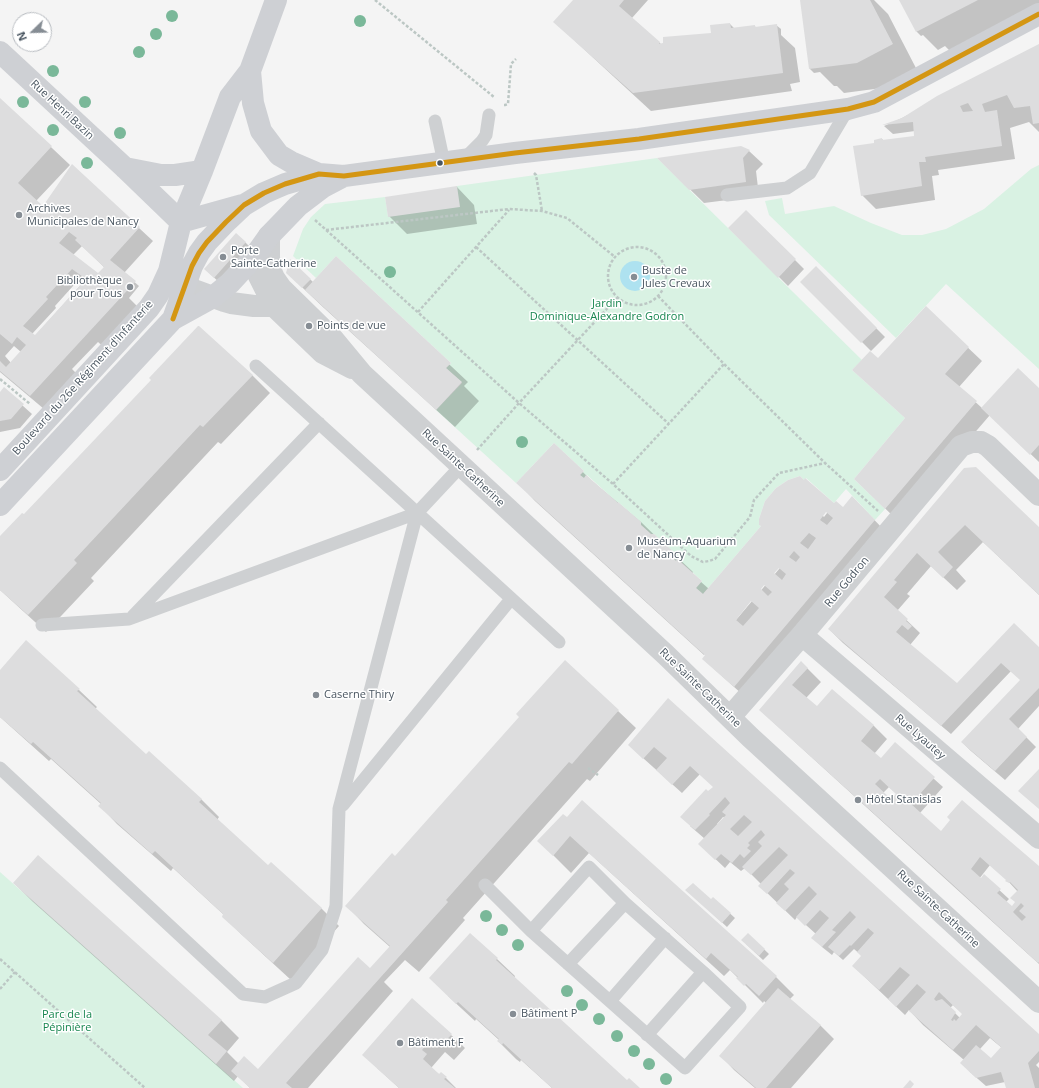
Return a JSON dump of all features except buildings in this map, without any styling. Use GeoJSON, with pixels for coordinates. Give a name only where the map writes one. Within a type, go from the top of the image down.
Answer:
{"type":"FeatureCollection","features":[{"type":"Feature","properties":{"kind":"main road"},"geometry":{"type":"LineString","coordinates":[[276,0],[250,70],[253,103],[261,131],[279,155],[291,162],[319,174],[344,176],[515,153],[639,139],[848,109],[874,102],[1039,14]]}},
{"type":"Feature","properties":{"kind":"main road","name":"Rue Henri Bazin"},"geometry":{"type":"LineString","coordinates":[[0,52],[181,222]]}},
{"type":"Feature","properties":{"kind":"main road","name":"Boulevard du 26e Régiment d'Infanterie"},"geometry":{"type":"LineString","coordinates":[[0,470],[149,308],[158,295],[169,271],[181,222],[230,96],[250,70]]}},
{"type":"Feature","properties":{"kind":"main road"},"geometry":{"type":"LineString","coordinates":[[125,168],[160,175],[175,175],[202,171]]}},
{"type":"Feature","properties":{"kind":"main road"},"geometry":{"type":"LineString","coordinates":[[173,319],[192,266],[199,253],[226,222],[244,205],[260,195],[285,184],[319,174]]}},
{"type":"Feature","properties":{"kind":"main road"},"geometry":{"type":"LineString","coordinates":[[0,505],[173,319],[213,297],[230,283],[254,257],[269,236],[298,206],[323,187],[344,176]]}},
{"type":"Feature","properties":{"kind":"main road"},"geometry":{"type":"LineString","coordinates":[[181,222],[244,205]]}},
{"type":"Feature","properties":{"kind":"street","name":"Rue Sainte-Catherine"},"geometry":{"type":"LineString","coordinates":[[269,236],[270,269],[274,278],[281,288],[333,339],[362,374],[666,655],[750,737],[1039,1002]]}},
{"type":"Feature","properties":{"kind":"street","name":"Rue Sainte-Catherine"},"geometry":{"type":"LineString","coordinates":[[254,257],[258,274],[274,306],[324,353],[362,374]]}},
{"type":"Feature","properties":{"kind":"street"},"geometry":{"type":"LineString","coordinates":[[169,271],[194,290],[213,297],[231,303],[254,306],[274,306]]}},
{"type":"Feature","properties":{"kind":"street","name":"Rue Godron"},"geometry":{"type":"LineString","coordinates":[[730,716],[802,635],[961,446],[972,442],[981,442],[988,446],[1039,495]]}},
{"type":"Feature","properties":{"kind":"street","name":"Rue Lyautey"},"geometry":{"type":"LineString","coordinates":[[802,635],[1039,838]]}},
{"type":"Feature","properties":{"kind":"lane"},"geometry":{"type":"LineString","coordinates":[[727,195],[787,188],[810,172],[848,109]]}},
{"type":"Feature","properties":{"kind":"lane"},"geometry":{"type":"LineString","coordinates":[[435,121],[453,162],[482,141],[486,135],[489,115]]}},
{"type":"Feature","properties":{"kind":"lane"},"geometry":{"type":"LineString","coordinates":[[256,366],[559,642]]}},
{"type":"Feature","properties":{"kind":"lane"},"geometry":{"type":"LineString","coordinates":[[130,620],[319,423]]}},
{"type":"Feature","properties":{"kind":"lane"},"geometry":{"type":"LineString","coordinates":[[41,425],[53,448]]}},
{"type":"Feature","properties":{"kind":"lane"},"geometry":{"type":"LineString","coordinates":[[42,625],[130,620],[417,513],[461,466]]}},
{"type":"Feature","properties":{"kind":"lane"},"geometry":{"type":"LineString","coordinates":[[0,768],[243,994],[265,997],[296,983],[322,950],[336,906],[339,809],[417,513]]}},
{"type":"Feature","properties":{"kind":"lane"},"geometry":{"type":"LineString","coordinates":[[339,809],[511,599]]}},
{"type":"Feature","properties":{"kind":"lane"},"geometry":{"type":"LineString","coordinates":[[485,885],[531,931],[685,1068],[740,1007],[625,903],[589,867],[531,931]]}},
{"type":"Feature","properties":{"kind":"lane"},"geometry":{"type":"LineString","coordinates":[[568,964],[625,903]]}},
{"type":"Feature","properties":{"kind":"lane"},"geometry":{"type":"LineString","coordinates":[[610,1001],[665,938]]}},
{"type":"Feature","properties":{"kind":"lane"},"geometry":{"type":"LineString","coordinates":[[647,1035],[703,972]]}},
{"type":"Feature","properties":{"kind":"path"},"geometry":{"type":"LineString","coordinates":[[375,0],[498,100]]}},
{"type":"Feature","properties":{"kind":"path"},"geometry":{"type":"LineString","coordinates":[[503,105],[508,104],[511,64],[516,59]]}},
{"type":"Feature","properties":{"kind":"path"},"geometry":{"type":"LineString","coordinates":[[533,173],[536,175],[542,211]]}},
{"type":"Feature","properties":{"kind":"path"},"geometry":{"type":"LineString","coordinates":[[298,206],[519,403],[613,484],[691,556],[703,562],[709,562],[715,559],[750,517],[754,500],[780,473],[825,463]]}},
{"type":"Feature","properties":{"kind":"path"},"geometry":{"type":"LineString","coordinates":[[418,313],[509,209]]}},
{"type":"Feature","properties":{"kind":"path"},"geometry":{"type":"LineString","coordinates":[[326,230],[509,209],[542,211],[567,218],[615,257]]}},
{"type":"Feature","properties":{"kind":"path"},"geometry":{"type":"LineString","coordinates":[[476,247],[669,424]]}},
{"type":"Feature","properties":{"kind":"path"},"geometry":{"type":"LineString","coordinates":[[634,247],[643,248],[660,258],[665,268],[666,278],[664,288],[658,296],[652,301],[642,305],[631,305],[617,298],[610,286],[608,275],[610,266],[615,257],[624,250],[634,247]]}},
{"type":"Feature","properties":{"kind":"path"},"geometry":{"type":"LineString","coordinates":[[658,296],[724,364],[825,463],[880,514]]}},
{"type":"Feature","properties":{"kind":"path"},"geometry":{"type":"LineString","coordinates":[[461,466],[479,449],[519,403],[617,298]]}},
{"type":"Feature","properties":{"kind":"path"},"geometry":{"type":"LineString","coordinates":[[613,484],[724,364]]}},
{"type":"Feature","properties":{"kind":"path"},"geometry":{"type":"LineString","coordinates":[[0,379],[41,425]]}},
{"type":"Feature","properties":{"kind":"path"},"geometry":{"type":"LineString","coordinates":[[588,768],[598,775]]}},
{"type":"Feature","properties":{"kind":"path"},"geometry":{"type":"LineString","coordinates":[[0,959],[144,1088]]}},
{"type":"Feature","properties":{"kind":"path"},"geometry":{"type":"LineString","coordinates":[[0,989],[15,972]]}},
{"type":"Feature","properties":{"kind":"green space","name":"Jardin Dominique-Alexandre Godron"},"geometry":{"type":"Polygon","coordinates":[[[657,158],[862,360],[852,370],[905,418],[854,479],[885,509],[875,520],[846,489],[834,503],[806,478],[804,480],[800,476],[788,480],[776,488],[765,501],[759,519],[759,525],[761,526],[703,594],[696,588],[702,581],[678,559],[676,561],[673,558],[676,554],[654,534],[651,534],[641,525],[641,522],[587,475],[584,478],[580,475],[584,471],[554,443],[516,483],[436,410],[462,383],[446,368],[451,363],[336,256],[316,278],[293,256],[303,229],[311,217],[325,204],[385,197],[388,216],[457,186],[657,158]]]}},
{"type":"Feature","properties":{"kind":"green space"},"geometry":{"type":"Polygon","coordinates":[[[1039,165],[1039,369],[946,284],[896,338],[769,215],[765,201],[782,198],[785,214],[834,206],[902,235],[922,235],[946,229],[984,209],[1031,169],[1039,165]]]}},
{"type":"Feature","properties":{"kind":"green space","name":"Parc de la Pépinière"},"geometry":{"type":"Polygon","coordinates":[[[0,872],[243,1088],[0,1088],[0,872]]]}},
{"type":"Feature","properties":{"kind":"water"},"geometry":{"type":"Polygon","coordinates":[[[635,261],[646,265],[650,276],[646,287],[635,291],[624,287],[620,276],[624,265],[635,261]]]}},
{"type":"Feature","properties":{"kind":"transit line"},"geometry":{"type":"LineString","coordinates":[[173,319],[192,266],[207,242],[244,205],[264,193],[285,184],[319,174],[344,176],[515,153],[639,139],[848,109],[874,102],[1039,14]]}},
{"type":"Feature","properties":{"kind":"place","name":"Archives Municipales de Nancy"},"geometry":{"type":"Point","coordinates":[19,215]}},
{"type":"Feature","properties":{"kind":"place","name":"Porte Sainte-Catherine"},"geometry":{"type":"Point","coordinates":[223,257]}},
{"type":"Feature","properties":{"kind":"place","name":"Buste de Jules Crevaux"},"geometry":{"type":"Point","coordinates":[634,277]}},
{"type":"Feature","properties":{"kind":"place","name":"Bibliothèque pour Tous"},"geometry":{"type":"Point","coordinates":[130,287]}},
{"type":"Feature","properties":{"kind":"place","name":"Points de vue"},"geometry":{"type":"Point","coordinates":[309,326]}},
{"type":"Feature","properties":{"kind":"place","name":"Muséum-Aquarium de Nancy"},"geometry":{"type":"Point","coordinates":[629,548]}},
{"type":"Feature","properties":{"kind":"place","name":"Caserne Thiry"},"geometry":{"type":"Point","coordinates":[316,695]}},
{"type":"Feature","properties":{"kind":"place","name":"Hôtel Stanislas"},"geometry":{"type":"Point","coordinates":[858,800]}},
{"type":"Feature","properties":{"kind":"place","name":"Bâtiment P"},"geometry":{"type":"Point","coordinates":[513,1014]}},
{"type":"Feature","properties":{"kind":"place","name":"Bâtiment F"},"geometry":{"type":"Point","coordinates":[400,1043]}}]}
